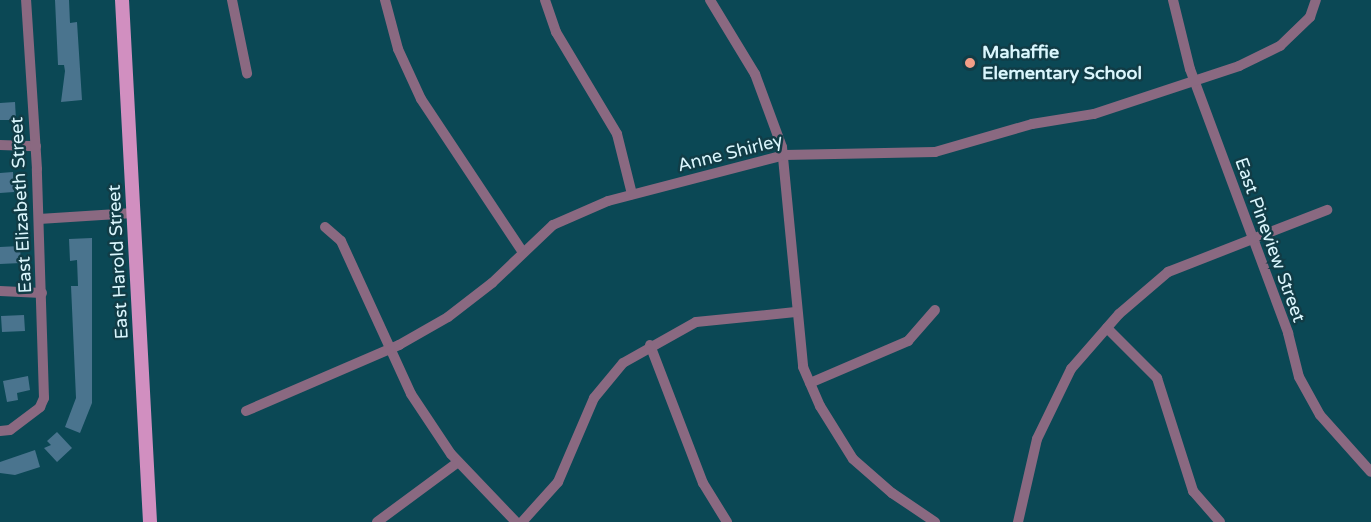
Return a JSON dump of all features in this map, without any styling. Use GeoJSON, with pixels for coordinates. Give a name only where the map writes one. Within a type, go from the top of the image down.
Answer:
{"type":"FeatureCollection","features":[{"type":"Feature","properties":{"kind":"main road","name":"East Harold Street"},"geometry":{"type":"LineString","coordinates":[[122,0],[150,522]]}},
{"type":"Feature","properties":{"kind":"street","name":"East Elizabeth Street"},"geometry":{"type":"LineString","coordinates":[[0,431],[10,430],[40,407],[46,372],[36,146],[26,0]]}},
{"type":"Feature","properties":{"kind":"street"},"geometry":{"type":"LineString","coordinates":[[232,0],[247,73]]}},
{"type":"Feature","properties":{"kind":"street"},"geometry":{"type":"LineString","coordinates":[[385,0],[398,49],[421,99],[522,251]]}},
{"type":"Feature","properties":{"kind":"street"},"geometry":{"type":"LineString","coordinates":[[545,0],[556,32],[617,134],[632,194]]}},
{"type":"Feature","properties":{"kind":"street"},"geometry":{"type":"LineString","coordinates":[[710,0],[755,74],[784,155],[796,312],[810,382],[853,459],[892,493],[935,522]]}},
{"type":"Feature","properties":{"kind":"street","name":"East Pineview Street"},"geometry":{"type":"LineString","coordinates":[[1173,0],[1194,80],[1288,333],[1299,377],[1320,415],[1371,472]]}},
{"type":"Feature","properties":{"kind":"street","name":"Anne Shirley"},"geometry":{"type":"LineString","coordinates":[[246,411],[390,349],[448,317],[492,283],[522,251],[553,225],[632,194],[784,155],[935,152],[1032,124],[1094,114],[1194,80],[1280,46],[1310,17],[1316,0]]}},
{"type":"Feature","properties":{"kind":"street"},"geometry":{"type":"LineString","coordinates":[[0,145],[36,146]]}},
{"type":"Feature","properties":{"kind":"street"},"geometry":{"type":"LineString","coordinates":[[1018,522],[1037,439],[1071,369],[1107,328],[1168,272],[1251,237],[1327,210]]}},
{"type":"Feature","properties":{"kind":"street"},"geometry":{"type":"LineString","coordinates":[[39,219],[133,213]]}},
{"type":"Feature","properties":{"kind":"street"},"geometry":{"type":"LineString","coordinates":[[325,227],[341,241],[411,394],[458,462],[516,522]]}},
{"type":"Feature","properties":{"kind":"street"},"geometry":{"type":"LineString","coordinates":[[0,291],[42,293]]}},
{"type":"Feature","properties":{"kind":"street"},"geometry":{"type":"LineString","coordinates":[[810,382],[908,341],[935,310]]}},
{"type":"Feature","properties":{"kind":"street"},"geometry":{"type":"LineString","coordinates":[[522,522],[558,482],[594,398],[623,363],[650,345],[696,322],[796,312]]}},
{"type":"Feature","properties":{"kind":"street"},"geometry":{"type":"LineString","coordinates":[[1107,328],[1157,378],[1193,491],[1220,522]]}},
{"type":"Feature","properties":{"kind":"street"},"geometry":{"type":"LineString","coordinates":[[650,345],[703,483],[727,522]]}},
{"type":"Feature","properties":{"kind":"street"},"geometry":{"type":"LineString","coordinates":[[377,522],[458,462]]}},
{"type":"Feature","properties":{"kind":"building"},"geometry":{"type":"Polygon","coordinates":[[[55,0],[69,0],[70,23],[77,22],[82,100],[61,102],[65,71],[64,65],[58,65],[55,0]]]}},
{"type":"Feature","properties":{"kind":"building"},"geometry":{"type":"Polygon","coordinates":[[[15,102],[16,120],[0,120],[0,103],[15,102]]]}},
{"type":"Feature","properties":{"kind":"building"},"geometry":{"type":"Polygon","coordinates":[[[13,172],[14,192],[0,193],[0,173],[13,172]]]}},
{"type":"Feature","properties":{"kind":"building"},"geometry":{"type":"Polygon","coordinates":[[[92,238],[92,403],[80,433],[65,427],[76,398],[71,286],[78,286],[77,260],[70,261],[69,239],[92,238]]]}},
{"type":"Feature","properties":{"kind":"building"},"geometry":{"type":"Polygon","coordinates":[[[20,246],[21,263],[0,264],[0,247],[20,246]]]}},
{"type":"Feature","properties":{"kind":"building"},"geometry":{"type":"Polygon","coordinates":[[[24,315],[25,331],[2,332],[1,316],[24,315]]]}},
{"type":"Feature","properties":{"kind":"building"},"geometry":{"type":"Polygon","coordinates":[[[28,376],[30,390],[17,393],[18,400],[7,402],[3,381],[28,376]]]}},
{"type":"Feature","properties":{"kind":"building"},"geometry":{"type":"Polygon","coordinates":[[[57,432],[72,448],[57,462],[44,448],[51,445],[47,441],[57,432]]]}},
{"type":"Feature","properties":{"kind":"building"},"geometry":{"type":"Polygon","coordinates":[[[35,450],[40,467],[15,475],[0,473],[0,462],[35,450]]]}},
{"type":"Feature","properties":{"kind":"place","name":"Mahaffie Elementary School"},"geometry":{"type":"Point","coordinates":[970,63]}}]}
